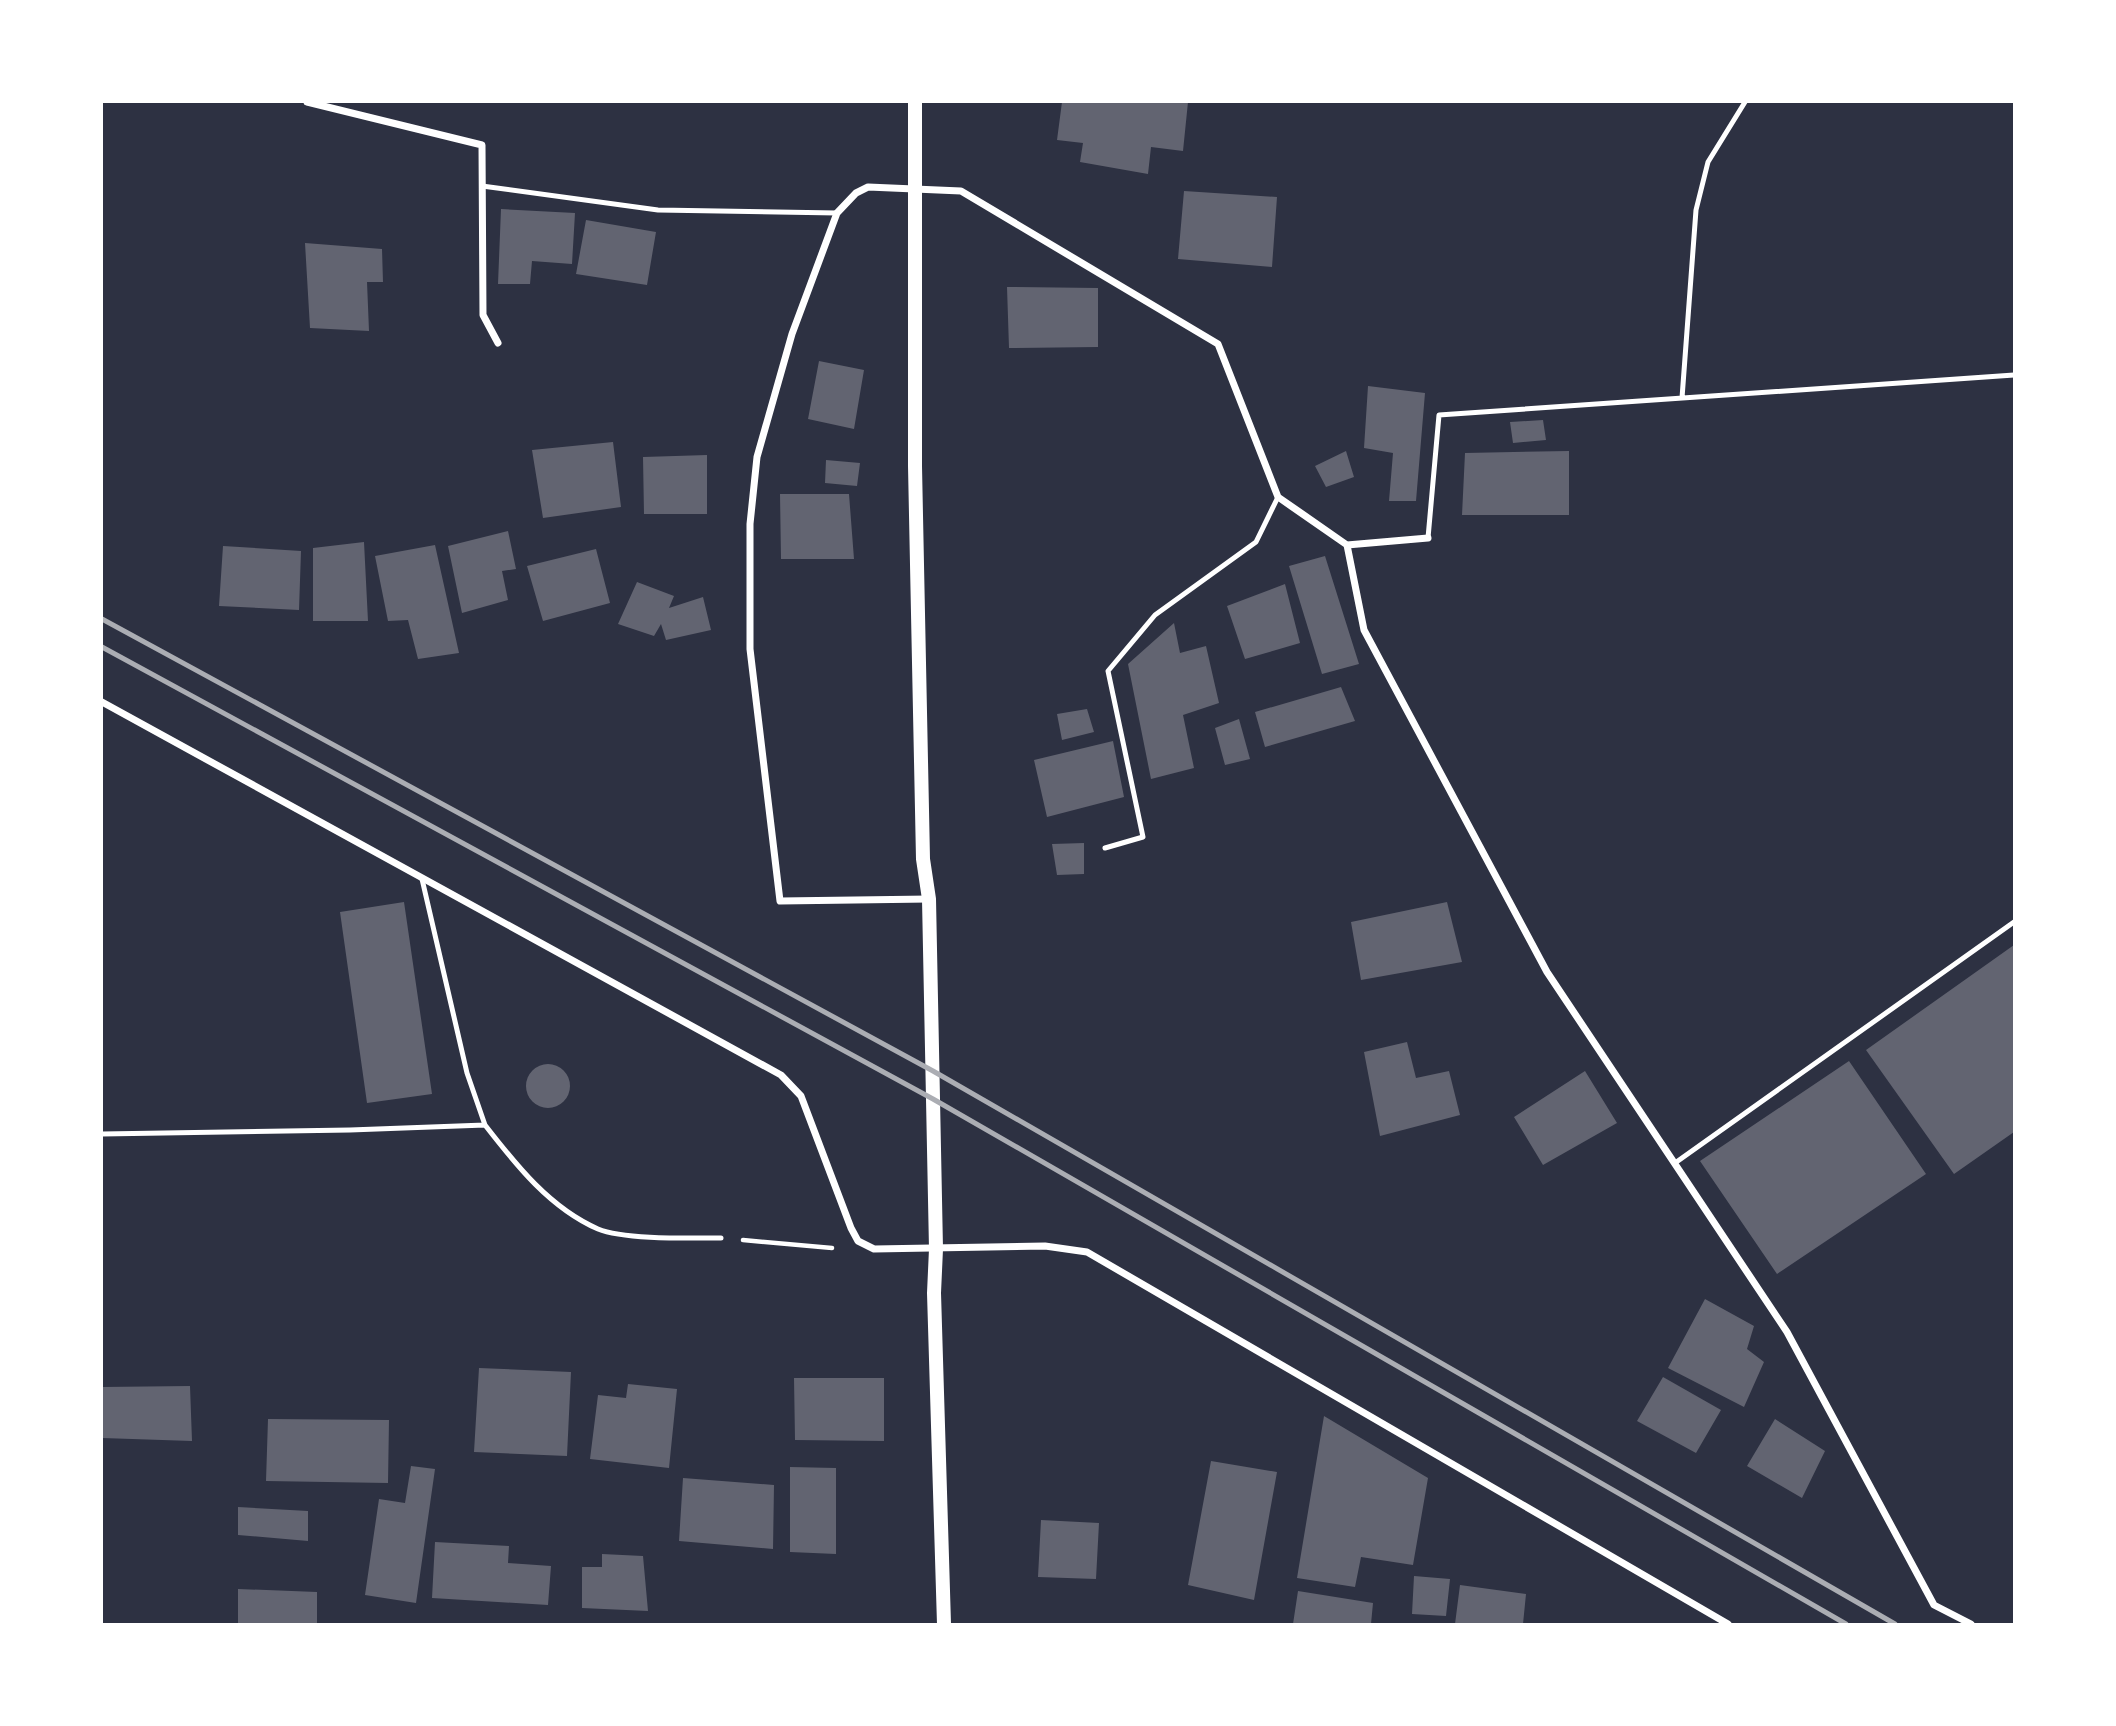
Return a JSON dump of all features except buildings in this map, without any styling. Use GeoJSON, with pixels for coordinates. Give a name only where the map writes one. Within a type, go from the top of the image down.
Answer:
{"type":"FeatureCollection","features":[{"type":"Feature","properties":{"kind":"main road"},"geometry":{"type":"LineString","coordinates":[[915,102],[916,554],[923,859],[929,899],[936,1249],[934,1293],[944,1625]]}},
{"type":"Feature","properties":{"kind":"street"},"geometry":{"type":"LineString","coordinates":[[307,102],[482,145],[483,315],[498,343]]}},
{"type":"Feature","properties":{"kind":"street"},"geometry":{"type":"LineString","coordinates":[[929,899],[780,901],[761,762],[750,649],[750,524],[757,457],[793,334],[837,213],[856,193],[868,187],[961,191],[1218,344],[1278,496],[1347,545],[1428,538]]}},
{"type":"Feature","properties":{"kind":"street"},"geometry":{"type":"LineString","coordinates":[[1347,545],[1364,630],[1547,972],[1787,1332],[1934,1605],[1971,1625]]}},
{"type":"Feature","properties":{"kind":"street"},"geometry":{"type":"LineString","coordinates":[[102,702],[793,1084],[801,1096],[854,1235],[874,1249],[1045,1246],[1087,1252],[1728,1625]]}},
{"type":"Feature","properties":{"kind":"lane"},"geometry":{"type":"LineString","coordinates":[[1682,398],[1696,210],[1708,162],[1732,118],[1745,102]]}},
{"type":"Feature","properties":{"kind":"lane"},"geometry":{"type":"LineString","coordinates":[[482,186],[658,210],[837,213]]}},
{"type":"Feature","properties":{"kind":"lane"},"geometry":{"type":"LineString","coordinates":[[1428,538],[1439,415],[2014,375]]}},
{"type":"Feature","properties":{"kind":"lane"},"geometry":{"type":"LineString","coordinates":[[1105,848],[1143,837],[1108,671],[1154,615],[1255,542],[1278,496]]}},
{"type":"Feature","properties":{"kind":"lane"},"geometry":{"type":"LineString","coordinates":[[422,879],[467,1073],[485,1125],[522,1174],[569,1212],[600,1230],[666,1238],[721,1238]]}},
{"type":"Feature","properties":{"kind":"lane"},"geometry":{"type":"LineString","coordinates":[[1675,1163],[2014,922]]}},
{"type":"Feature","properties":{"kind":"lane"},"geometry":{"type":"LineString","coordinates":[[102,1134],[337,1131],[485,1125]]}},
{"type":"Feature","properties":{"kind":"path"},"geometry":{"type":"LineString","coordinates":[[721,1238],[789,1246],[874,1249]]}},
{"type":"Feature","properties":{"kind":"railway"},"geometry":{"type":"LineString","coordinates":[[102,619],[933,1071],[1895,1624]]}},
{"type":"Feature","properties":{"kind":"railway"},"geometry":{"type":"LineString","coordinates":[[102,647],[933,1099],[1846,1624]]}}]}
